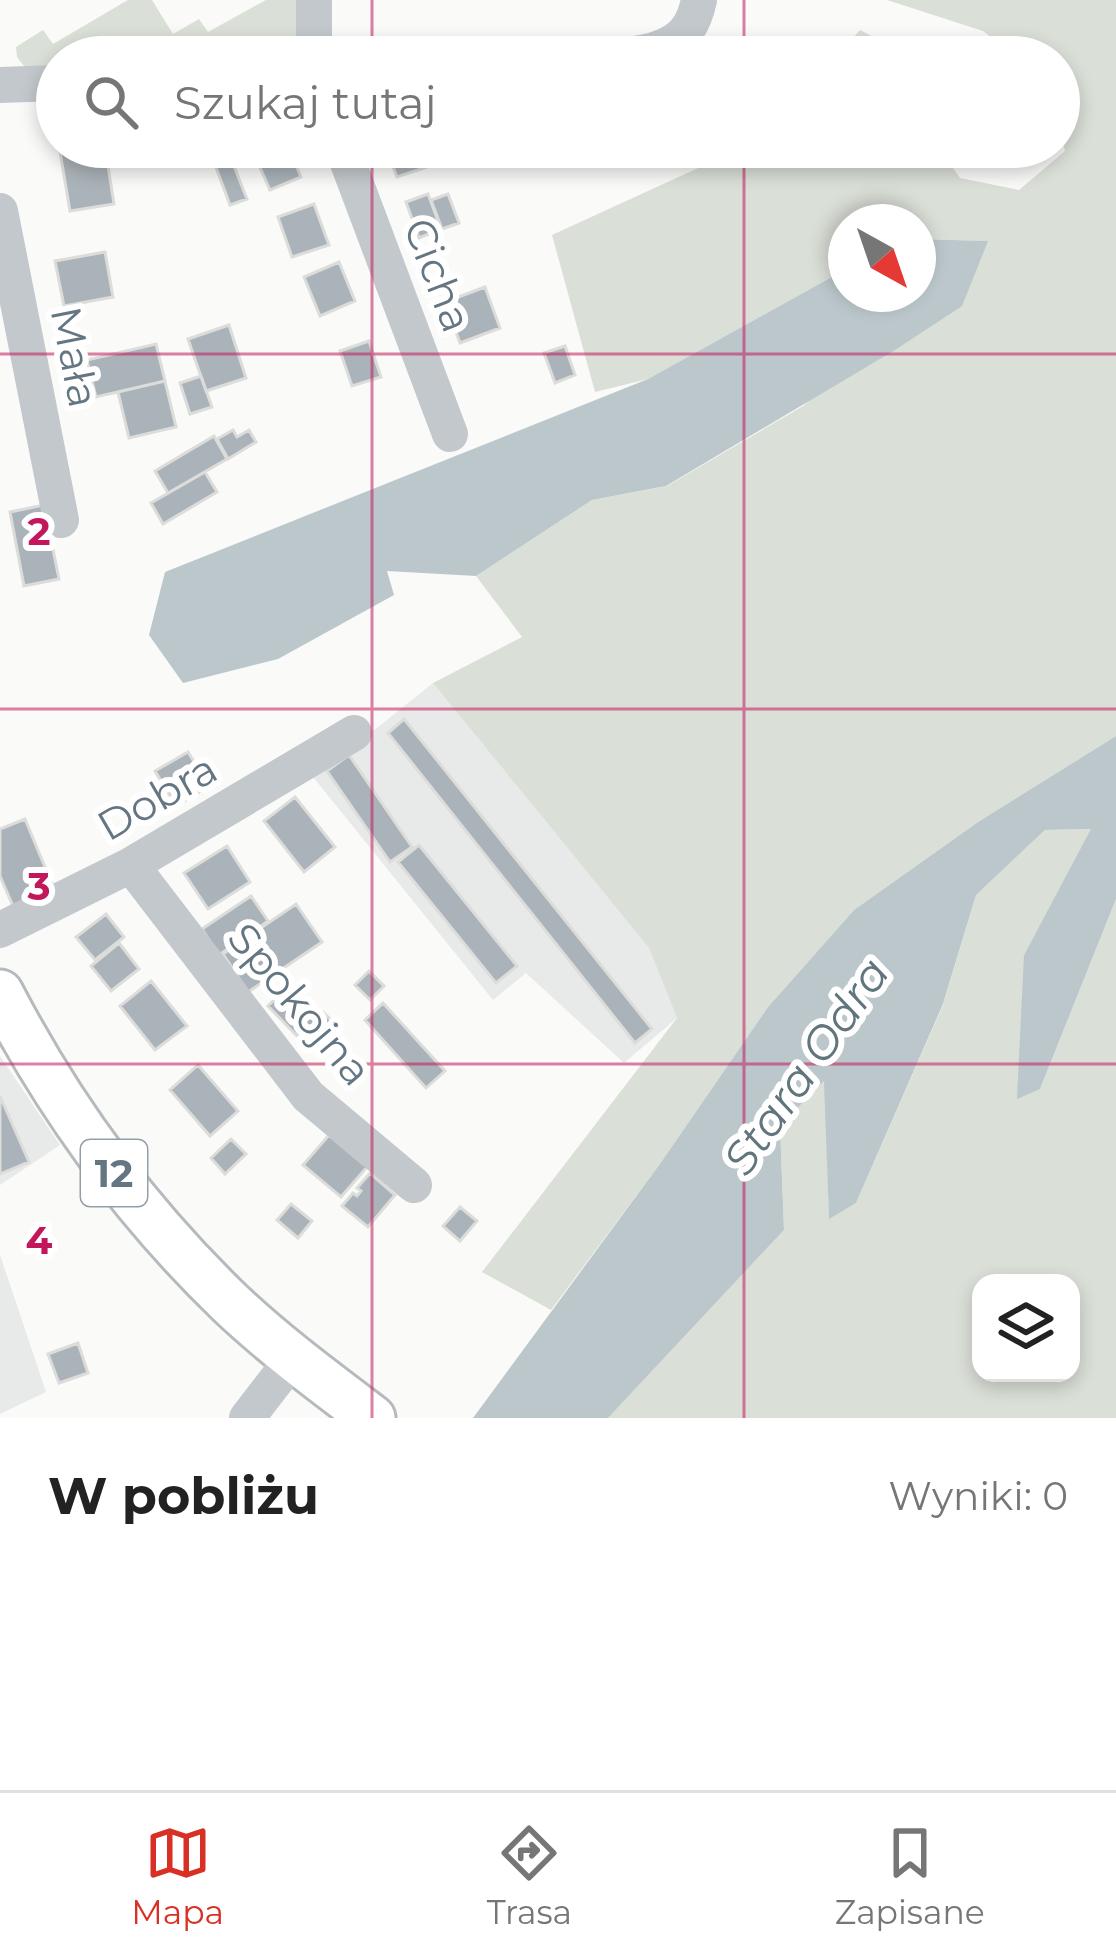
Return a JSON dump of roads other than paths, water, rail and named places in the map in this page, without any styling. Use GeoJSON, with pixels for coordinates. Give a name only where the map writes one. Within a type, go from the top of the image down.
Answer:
{"type":"FeatureCollection","features":[{"type":"Feature","properties":{"kind":"main road","name":"12"},"geometry":{"type":"LineString","coordinates":[[0,993],[67,1107],[141,1205],[229,1301],[372,1418]]}},
{"type":"Feature","properties":{"kind":"street"},"geometry":{"type":"LineString","coordinates":[[314,0],[314,36]]}},
{"type":"Feature","properties":{"kind":"street"},"geometry":{"type":"LineString","coordinates":[[680,36],[688,29],[699,0]]}},
{"type":"Feature","properties":{"kind":"street"},"geometry":{"type":"LineString","coordinates":[[0,85],[36,84]]}},
{"type":"Feature","properties":{"kind":"street","name":"Cicha"},"geometry":{"type":"LineString","coordinates":[[350,168],[450,434]]}},
{"type":"Feature","properties":{"kind":"street","name":"Mała"},"geometry":{"type":"LineString","coordinates":[[0,211],[61,520]]}},
{"type":"Feature","properties":{"kind":"street","name":"Dobra"},"geometry":{"type":"LineString","coordinates":[[0,930],[131,866],[354,733]]}},
{"type":"Feature","properties":{"kind":"street","name":"Spokojna"},"geometry":{"type":"LineString","coordinates":[[131,866],[308,1096],[414,1185]]}},
{"type":"Feature","properties":{"kind":"street"},"geometry":{"type":"LineString","coordinates":[[247,1418],[294,1357]]}},
{"type":"Feature","properties":{"kind":"water"},"geometry":{"type":"Polygon","coordinates":[[[936,240],[988,241],[962,306],[895,350],[666,486],[592,500],[476,576],[387,571],[394,595],[278,659],[183,683],[149,635],[165,572],[648,379],[828,279],[828,312],[936,312],[936,240]]]}},
{"type":"Feature","properties":{"kind":"water","name":"Stara Odra"},"geometry":{"type":"Polygon","coordinates":[[[1116,736],[1116,899],[1040,1089],[1017,1099],[1024,955],[1091,829],[1045,830],[976,895],[943,1004],[856,1203],[829,1219],[824,1081],[780,1126],[784,1230],[608,1418],[473,1418],[662,1161],[768,1007],[854,910],[978,822],[1116,736]]]}}]}
